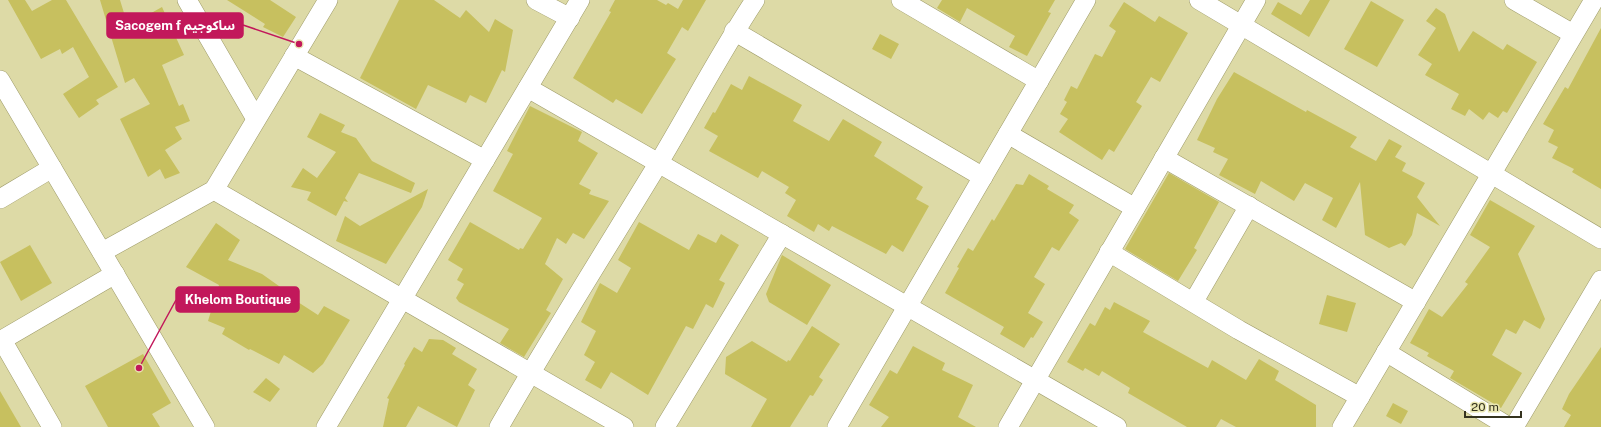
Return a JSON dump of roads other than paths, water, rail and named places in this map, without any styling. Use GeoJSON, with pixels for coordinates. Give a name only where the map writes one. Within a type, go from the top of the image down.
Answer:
{"type":"FeatureCollection","features":[{"type":"Feature","properties":{"kind":"street"},"geometry":{"type":"LineString","coordinates":[[187,0],[256,119]]}},
{"type":"Feature","properties":{"kind":"street"},"geometry":{"type":"LineString","coordinates":[[102,252],[214,190],[328,0]]}},
{"type":"Feature","properties":{"kind":"street"},"geometry":{"type":"LineString","coordinates":[[536,0],[570,18]]}},
{"type":"Feature","properties":{"kind":"street"},"geometry":{"type":"LineString","coordinates":[[326,427],[580,0]]}},
{"type":"Feature","properties":{"kind":"street"},"geometry":{"type":"LineString","coordinates":[[499,427],[530,372],[660,162],[734,32],[755,0]]}},
{"type":"Feature","properties":{"kind":"street"},"geometry":{"type":"LineString","coordinates":[[901,0],[1039,81]]}},
{"type":"Feature","properties":{"kind":"street"},"geometry":{"type":"LineString","coordinates":[[837,427],[1086,0]]}},
{"type":"Feature","properties":{"kind":"street"},"geometry":{"type":"LineString","coordinates":[[1199,0],[1601,239]]}},
{"type":"Feature","properties":{"kind":"street"},"geometry":{"type":"LineString","coordinates":[[1008,427],[1256,0]]}},
{"type":"Feature","properties":{"kind":"street"},"geometry":{"type":"LineString","coordinates":[[1514,0],[1573,34]]}},
{"type":"Feature","properties":{"kind":"street"},"geometry":{"type":"LineString","coordinates":[[1342,427],[1594,0]]}},
{"type":"Feature","properties":{"kind":"street"},"geometry":{"type":"LineString","coordinates":[[734,32],[983,177]]}},
{"type":"Feature","properties":{"kind":"street"},"geometry":{"type":"LineString","coordinates":[[294,56],[485,160]]}},
{"type":"Feature","properties":{"kind":"street"},"geometry":{"type":"LineString","coordinates":[[0,80],[205,427]]}},
{"type":"Feature","properties":{"kind":"street"},"geometry":{"type":"LineString","coordinates":[[528,88],[660,162],[1117,427]]}},
{"type":"Feature","properties":{"kind":"street"},"geometry":{"type":"LineString","coordinates":[[1008,134],[1135,208]]}},
{"type":"Feature","properties":{"kind":"street"},"geometry":{"type":"LineString","coordinates":[[1164,158],[1416,302]]}},
{"type":"Feature","properties":{"kind":"street"},"geometry":{"type":"LineString","coordinates":[[0,199],[52,168]]}},
{"type":"Feature","properties":{"kind":"street"},"geometry":{"type":"LineString","coordinates":[[214,190],[624,427]]}},
{"type":"Feature","properties":{"kind":"street"},"geometry":{"type":"LineString","coordinates":[[1194,301],[1249,206]]}},
{"type":"Feature","properties":{"kind":"street"},"geometry":{"type":"LineString","coordinates":[[665,427],[782,234]]}},
{"type":"Feature","properties":{"kind":"street"},"geometry":{"type":"LineString","coordinates":[[1109,252],[1194,301],[1239,330],[1360,397]]}},
{"type":"Feature","properties":{"kind":"street"},"geometry":{"type":"LineString","coordinates":[[52,427],[1,340],[115,274]]}},
{"type":"Feature","properties":{"kind":"street"},"geometry":{"type":"LineString","coordinates":[[1514,427],[1601,280]]}},
{"type":"Feature","properties":{"kind":"street"},"geometry":{"type":"LineString","coordinates":[[1386,352],[1508,427]]}},
{"type":"Feature","properties":{"kind":"place","name":"Sacogem f ساكوجيم"},"geometry":{"type":"Point","coordinates":[299,44]}},
{"type":"Feature","properties":{"kind":"place","name":"Khelom Boutique"},"geometry":{"type":"Point","coordinates":[139,368]}}]}
